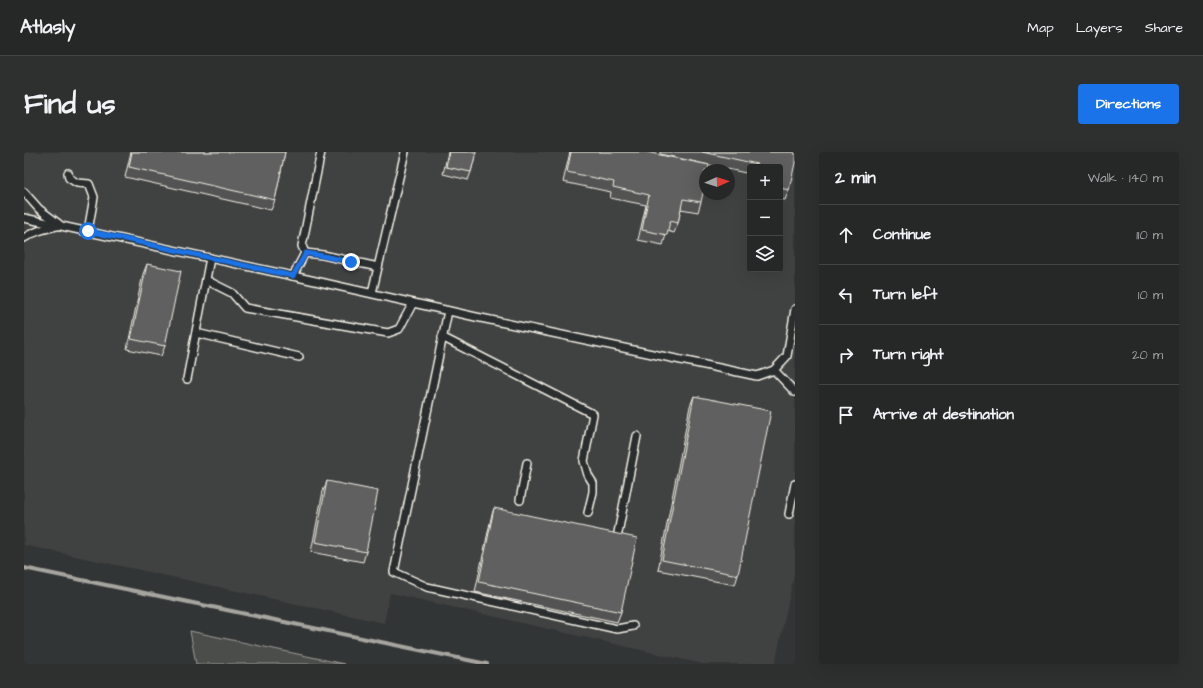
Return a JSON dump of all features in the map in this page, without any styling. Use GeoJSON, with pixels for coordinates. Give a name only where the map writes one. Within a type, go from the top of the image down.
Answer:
{"type":"FeatureCollection","features":[{"type":"Feature","properties":{"kind":"lane"},"geometry":{"type":"LineString","coordinates":[[306,253],[302,246],[321,152]]}},
{"type":"Feature","properties":{"kind":"lane"},"geometry":{"type":"LineString","coordinates":[[372,293],[405,152]]}},
{"type":"Feature","properties":{"kind":"lane"},"geometry":{"type":"LineString","coordinates":[[68,173],[69,178],[77,183],[89,184],[94,197],[88,231]]}},
{"type":"Feature","properties":{"kind":"lane"},"geometry":{"type":"LineString","coordinates":[[24,192],[39,210],[61,226]]}},
{"type":"Feature","properties":{"kind":"lane"},"geometry":{"type":"LineString","coordinates":[[24,218],[372,293],[448,311],[757,376],[774,370],[787,356],[795,309]]}},
{"type":"Feature","properties":{"kind":"lane"},"geometry":{"type":"LineString","coordinates":[[24,238],[33,232],[61,226]]}},
{"type":"Feature","properties":{"kind":"lane"},"geometry":{"type":"LineString","coordinates":[[306,253],[378,267]]}},
{"type":"Feature","properties":{"kind":"lane"},"geometry":{"type":"LineString","coordinates":[[293,276],[306,253]]}},
{"type":"Feature","properties":{"kind":"lane"},"geometry":{"type":"LineString","coordinates":[[187,379],[210,258]]}},
{"type":"Feature","properties":{"kind":"lane"},"geometry":{"type":"LineString","coordinates":[[206,280],[232,293],[245,308],[388,333],[400,329],[413,303]]}},
{"type":"Feature","properties":{"kind":"lane"},"geometry":{"type":"LineString","coordinates":[[448,311],[394,572],[427,587],[618,629],[633,626]]}},
{"type":"Feature","properties":{"kind":"lane"},"geometry":{"type":"LineString","coordinates":[[196,333],[299,357]]}},
{"type":"Feature","properties":{"kind":"lane"},"geometry":{"type":"LineString","coordinates":[[442,337],[593,414],[584,461],[588,475],[593,483],[593,492],[588,513]]}},
{"type":"Feature","properties":{"kind":"lane"},"geometry":{"type":"LineString","coordinates":[[774,370],[795,392]]}},
{"type":"Feature","properties":{"kind":"lane"},"geometry":{"type":"LineString","coordinates":[[617,538],[637,436]]}},
{"type":"Feature","properties":{"kind":"lane"},"geometry":{"type":"LineString","coordinates":[[520,500],[527,463]]}},
{"type":"Feature","properties":{"kind":"lane"},"geometry":{"type":"LineString","coordinates":[[790,514],[795,484]]}},
{"type":"Feature","properties":{"kind":"shaded area"},"geometry":{"type":"Polygon","coordinates":[[[24,152],[795,152],[795,570],[775,664],[703,664],[390,593],[384,623],[24,545],[24,152]]]}},
{"type":"Feature","properties":{"kind":"shaded area"},"geometry":{"type":"Polygon","coordinates":[[[190,631],[344,664],[196,664],[190,631]]]}},
{"type":"Feature","properties":{"kind":"building"},"geometry":{"type":"Polygon","coordinates":[[[132,152],[285,152],[275,200],[129,167],[132,152]]]}},
{"type":"Feature","properties":{"kind":"building"},"geometry":{"type":"Polygon","coordinates":[[[449,152],[476,152],[471,172],[446,167],[449,152]]]}},
{"type":"Feature","properties":{"kind":"building"},"geometry":{"type":"Polygon","coordinates":[[[571,152],[646,152],[704,164],[699,164],[699,200],[701,200],[701,202],[683,199],[678,223],[670,221],[667,235],[642,230],[649,195],[613,187],[614,182],[567,172],[571,152]]]}},
{"type":"Feature","properties":{"kind":"building"},"geometry":{"type":"Polygon","coordinates":[[[702,152],[795,152],[795,163],[789,190],[783,189],[783,164],[757,164],[702,152]]]}},
{"type":"Feature","properties":{"kind":"building"},"geometry":{"type":"Polygon","coordinates":[[[147,264],[181,271],[165,346],[131,339],[147,264]]]}},
{"type":"Feature","properties":{"kind":"building"},"geometry":{"type":"Polygon","coordinates":[[[694,396],[771,411],[738,575],[662,560],[694,396]]]}},
{"type":"Feature","properties":{"kind":"building"},"geometry":{"type":"Polygon","coordinates":[[[327,481],[378,491],[366,552],[315,542],[327,481]]]}},
{"type":"Feature","properties":{"kind":"building"},"geometry":{"type":"Polygon","coordinates":[[[494,508],[637,538],[621,612],[479,582],[494,508]]]}},
{"type":"Feature","properties":{"kind":"waterway"},"geometry":{"type":"LineString","coordinates":[[24,568],[487,664]]}},
{"type":"Feature","properties":{"kind":"route"},"geometry":{"type":"LineString","coordinates":[[88,231],[293,276],[306,253],[351,262]]}}]}
